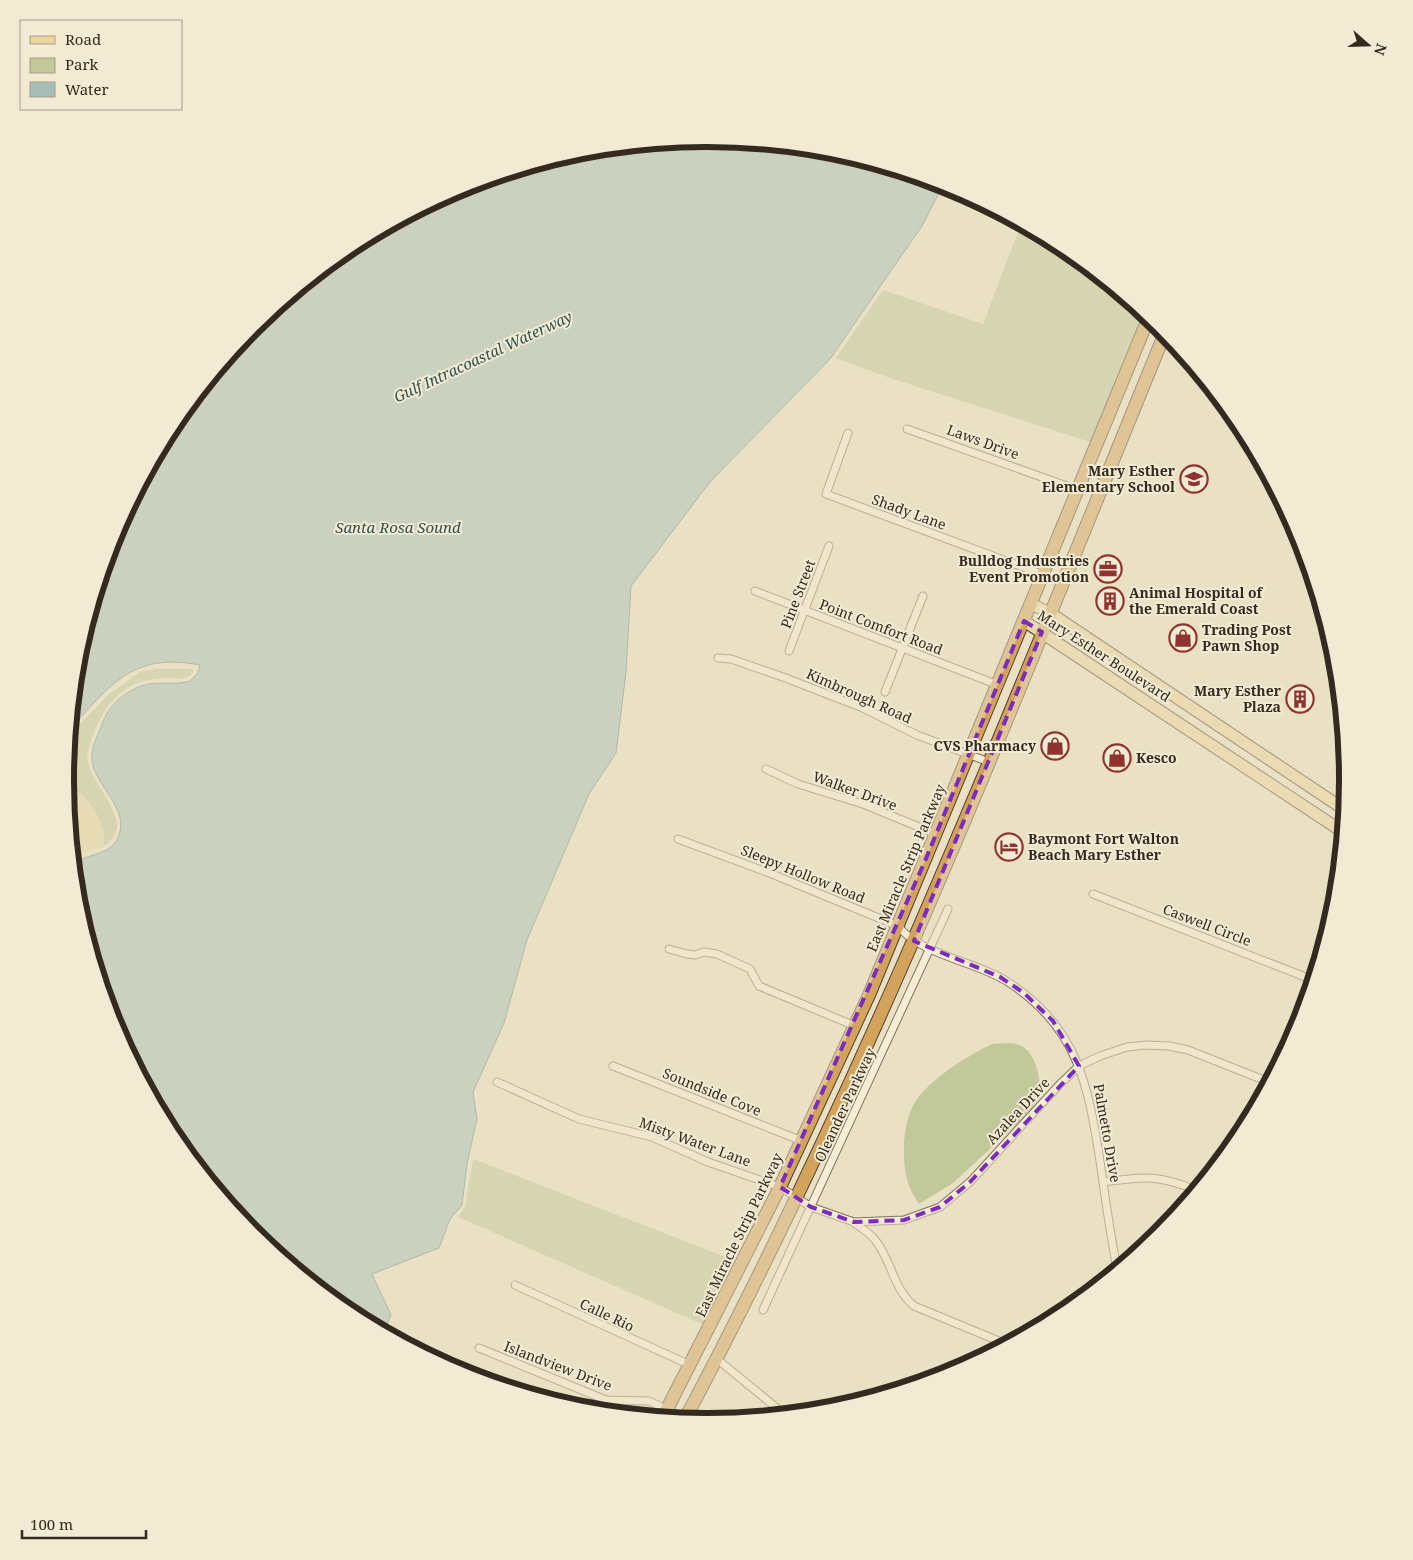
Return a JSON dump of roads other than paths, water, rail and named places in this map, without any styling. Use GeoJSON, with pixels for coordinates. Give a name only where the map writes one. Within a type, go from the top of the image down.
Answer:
{"type":"FeatureCollection","features":[{"type":"Feature","properties":{"kind":"highway","name":"East Miracle Strip Parkway"},"geometry":{"type":"LineString","coordinates":[[666,1411],[780,1187],[855,1026],[970,755],[1146,325]]}},
{"type":"Feature","properties":{"kind":"highway"},"geometry":{"type":"LineString","coordinates":[[689,1412],[797,1198],[863,1057],[989,762],[1162,341]]}},
{"type":"Feature","properties":{"kind":"main road","name":"Mary Esther Boulevard"},"geometry":{"type":"LineString","coordinates":[[1031,604],[1050,613],[1338,806]]}},
{"type":"Feature","properties":{"kind":"main road","name":"Mary Esther Boulevard"},"geometry":{"type":"LineString","coordinates":[[1024,621],[1337,828]]}},
{"type":"Feature","properties":{"kind":"street","name":"Laws Drive"},"geometry":{"type":"LineString","coordinates":[[907,428],[1078,490]]}},
{"type":"Feature","properties":{"kind":"street","name":"Shady Lane"},"geometry":{"type":"LineString","coordinates":[[848,433],[826,494],[1044,575]]}},
{"type":"Feature","properties":{"kind":"street","name":"Pine Street"},"geometry":{"type":"LineString","coordinates":[[790,651],[829,546]]}},
{"type":"Feature","properties":{"kind":"street","name":"Point Comfort Road"},"geometry":{"type":"LineString","coordinates":[[756,591],[998,685]]}},
{"type":"Feature","properties":{"kind":"street"},"geometry":{"type":"LineString","coordinates":[[885,692],[923,596]]}},
{"type":"Feature","properties":{"kind":"street","name":"Kimbrough Road"},"geometry":{"type":"LineString","coordinates":[[718,658],[731,659],[783,677],[878,715],[916,735],[989,762]]}},
{"type":"Feature","properties":{"kind":"street","name":"Walker Drive"},"geometry":{"type":"LineString","coordinates":[[766,769],[798,784],[863,804],[936,834]]}},
{"type":"Feature","properties":{"kind":"street","name":"Sleepy Hollow Road"},"geometry":{"type":"LineString","coordinates":[[678,839],[772,874],[898,926],[914,941]]}},
{"type":"Feature","properties":{"kind":"street","name":"Caswell Circle"},"geometry":{"type":"LineString","coordinates":[[1093,894],[1308,978]]}},
{"type":"Feature","properties":{"kind":"street","name":"Oleander Parkway"},"geometry":{"type":"LineString","coordinates":[[763,1310],[948,909]]}},
{"type":"Feature","properties":{"kind":"street","name":"Palmetto Drive"},"geometry":{"type":"LineString","coordinates":[[914,941],[1000,977],[1024,993],[1053,1021],[1075,1054],[1089,1095],[1116,1263]]}},
{"type":"Feature","properties":{"kind":"street"},"geometry":{"type":"LineString","coordinates":[[669,949],[695,955],[710,952],[724,957],[750,969],[759,986],[855,1026]]}},
{"type":"Feature","properties":{"kind":"street","name":"Azalea Drive"},"geometry":{"type":"LineString","coordinates":[[797,1198],[811,1207],[854,1222],[904,1220],[940,1206],[970,1182],[1060,1084],[1079,1066],[1100,1056],[1127,1047],[1146,1045],[1169,1046],[1188,1050],[1263,1080]]}},
{"type":"Feature","properties":{"kind":"street","name":"Soundside Cove"},"geometry":{"type":"LineString","coordinates":[[613,1066],[802,1141]]}},
{"type":"Feature","properties":{"kind":"street","name":"Misty Water Lane"},"geometry":{"type":"LineString","coordinates":[[497,1082],[579,1119],[652,1137],[708,1162],[780,1187],[797,1198]]}},
{"type":"Feature","properties":{"kind":"street"},"geometry":{"type":"LineString","coordinates":[[1103,1182],[1143,1177],[1160,1178],[1189,1188]]}},
{"type":"Feature","properties":{"kind":"street"},"geometry":{"type":"LineString","coordinates":[[854,1222],[876,1240],[898,1288],[914,1306],[998,1341]]}},
{"type":"Feature","properties":{"kind":"street","name":"Calle Rio"},"geometry":{"type":"LineString","coordinates":[[515,1285],[690,1366]]}},
{"type":"Feature","properties":{"kind":"street","name":"Islandview Drive"},"geometry":{"type":"LineString","coordinates":[[479,1348],[606,1400],[649,1401],[662,1411]]}},
{"type":"Feature","properties":{"kind":"street"},"geometry":{"type":"LineString","coordinates":[[716,1359],[777,1408]]}},
{"type":"Feature","properties":{"kind":"water","name":"Santa Rosa Sound"},"geometry":{"type":"Polygon","coordinates":[[[706,147],[748,149],[830,159],[870,169],[940,192],[922,226],[830,359],[710,482],[631,586],[626,672],[616,753],[589,794],[527,940],[504,1023],[473,1092],[477,1119],[467,1164],[462,1205],[450,1219],[439,1248],[372,1274],[391,1315],[386,1326],[321,1282],[289,1256],[231,1197],[180,1132],[139,1060],[107,983],[95,944],[79,863],[79,861],[107,850],[112,846],[121,829],[116,807],[97,775],[92,753],[108,711],[122,696],[147,684],[190,681],[198,673],[200,665],[177,662],[157,663],[140,668],[111,686],[77,722],[86,657],[95,616],[107,577],[139,500],[180,428],[231,363],[289,304],[321,278],[390,232],[464,195],[503,181],[583,159],[665,149],[706,147]]]}},
{"type":"Feature","properties":{"kind":"place","name":"Mary Esther Elementary School"},"geometry":{"type":"Point","coordinates":[1194,479]}},
{"type":"Feature","properties":{"kind":"place","name":"Bulldog Industries Event Promotion"},"geometry":{"type":"Point","coordinates":[1108,569]}},
{"type":"Feature","properties":{"kind":"place","name":"Animal Hospital of the Emerald Coast"},"geometry":{"type":"Point","coordinates":[1110,601]}},
{"type":"Feature","properties":{"kind":"place","name":"Trading Post Pawn Shop"},"geometry":{"type":"Point","coordinates":[1183,638]}},
{"type":"Feature","properties":{"kind":"place","name":"Mary Esther Plaza"},"geometry":{"type":"Point","coordinates":[1300,699]}},
{"type":"Feature","properties":{"kind":"place","name":"CVS Pharmacy"},"geometry":{"type":"Point","coordinates":[1055,746]}},
{"type":"Feature","properties":{"kind":"place","name":"Kesco"},"geometry":{"type":"Point","coordinates":[1117,758]}},
{"type":"Feature","properties":{"kind":"place","name":"Baymont Fort Walton Beach Mary Esther"},"geometry":{"type":"Point","coordinates":[1009,847]}},
{"type":"Feature","properties":{"kind":"water label","name":"Gulf Intracoastal Waterway"},"geometry":{"type":"Point","coordinates":[483,357]}}]}
